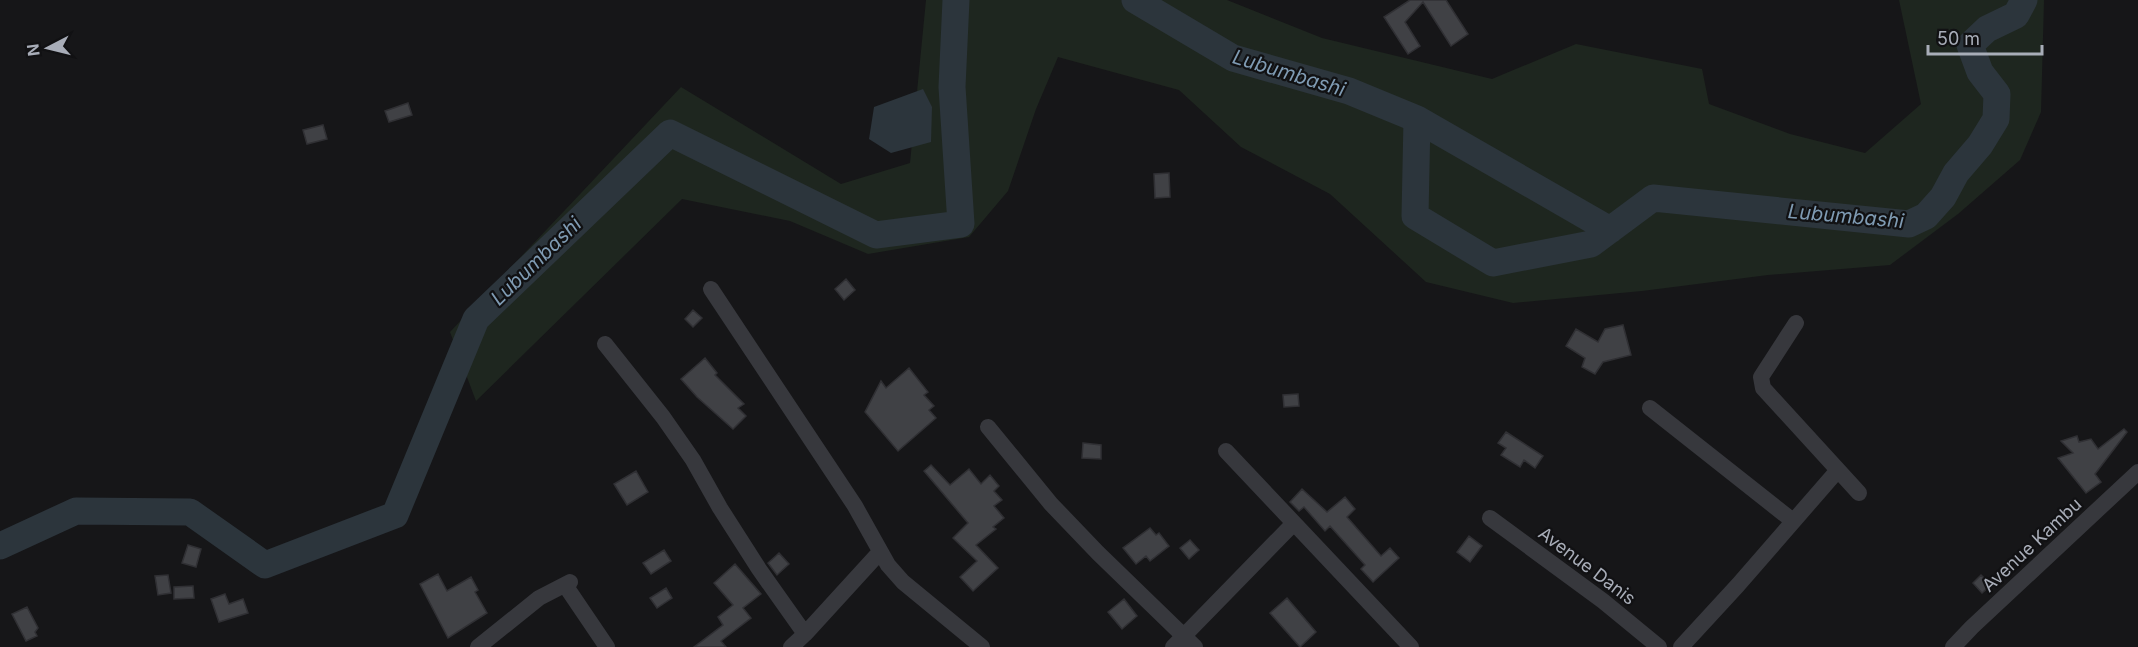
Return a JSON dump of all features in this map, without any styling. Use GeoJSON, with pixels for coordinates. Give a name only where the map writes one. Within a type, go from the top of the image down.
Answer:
{"type":"FeatureCollection","features":[{"type":"Feature","properties":{"kind":"street"},"geometry":{"type":"LineString","coordinates":[[711,288],[855,506],[879,553],[903,582],[982,647]]}},
{"type":"Feature","properties":{"kind":"street"},"geometry":{"type":"LineString","coordinates":[[1796,323],[1761,377],[1763,388],[1859,493]]}},
{"type":"Feature","properties":{"kind":"street"},"geometry":{"type":"LineString","coordinates":[[605,344],[663,417],[693,460],[720,508],[805,634]]}},
{"type":"Feature","properties":{"kind":"street"},"geometry":{"type":"LineString","coordinates":[[1650,408],[1793,521]]}},
{"type":"Feature","properties":{"kind":"street"},"geometry":{"type":"LineString","coordinates":[[988,427],[1051,504],[1184,643],[1294,523]]}},
{"type":"Feature","properties":{"kind":"street"},"geometry":{"type":"LineString","coordinates":[[1226,452],[1411,647]]}},
{"type":"Feature","properties":{"kind":"street"},"geometry":{"type":"LineString","coordinates":[[1681,647],[1838,470]]}},
{"type":"Feature","properties":{"kind":"street","name":"Avenue Kambu"},"geometry":{"type":"LineString","coordinates":[[1953,647],[2138,472]]}},
{"type":"Feature","properties":{"kind":"street","name":"Avenue Danis"},"geometry":{"type":"LineString","coordinates":[[1490,518],[1604,601],[1659,647]]}},
{"type":"Feature","properties":{"kind":"street"},"geometry":{"type":"LineString","coordinates":[[791,647],[879,553]]}},
{"type":"Feature","properties":{"kind":"street"},"geometry":{"type":"LineString","coordinates":[[478,647],[539,598],[567,583],[607,647]]}},
{"type":"Feature","properties":{"kind":"shaded area"},"geometry":{"type":"Polygon","coordinates":[[[926,0],[1227,0],[1322,38],[1492,79],[1576,44],[1702,69],[1709,104],[1790,134],[1865,153],[1921,104],[1899,0],[2044,0],[2041,112],[2020,160],[1958,214],[1890,265],[1768,275],[1642,291],[1513,303],[1426,282],[1330,194],[1241,147],[1179,90],[1058,57],[1036,109],[1008,191],[969,237],[868,254],[790,221],[682,199],[476,401],[450,332],[681,87],[841,184],[910,163],[926,0]]]}},
{"type":"Feature","properties":{"kind":"shaded area"},"geometry":{"type":"Polygon","coordinates":[[[923,89],[932,107],[931,142],[891,153],[869,139],[874,107],[923,89]]]}},
{"type":"Feature","properties":{"kind":"building"},"geometry":{"type":"Polygon","coordinates":[[[1410,0],[1446,0],[1468,34],[1451,46],[1423,2],[1405,22],[1420,46],[1408,54],[1384,17],[1410,0]]]}},
{"type":"Feature","properties":{"kind":"building"},"geometry":{"type":"Polygon","coordinates":[[[408,103],[412,115],[389,122],[385,111],[408,103]]]}},
{"type":"Feature","properties":{"kind":"building"},"geometry":{"type":"Polygon","coordinates":[[[323,125],[327,139],[307,144],[303,130],[323,125]]]}},
{"type":"Feature","properties":{"kind":"building"},"geometry":{"type":"Polygon","coordinates":[[[1169,173],[1170,197],[1155,198],[1154,174],[1169,173]]]}},
{"type":"Feature","properties":{"kind":"building"},"geometry":{"type":"Polygon","coordinates":[[[846,279],[855,290],[844,300],[835,289],[846,279]]]}},
{"type":"Feature","properties":{"kind":"building"},"geometry":{"type":"Polygon","coordinates":[[[693,310],[702,318],[693,327],[685,319],[693,310]]]}},
{"type":"Feature","properties":{"kind":"building"},"geometry":{"type":"Polygon","coordinates":[[[1623,325],[1631,355],[1603,362],[1595,374],[1582,367],[1585,358],[1566,346],[1576,329],[1598,342],[1605,329],[1623,325]]]}},
{"type":"Feature","properties":{"kind":"building"},"geometry":{"type":"Polygon","coordinates":[[[705,358],[717,373],[715,375],[744,404],[738,408],[746,416],[733,429],[697,397],[681,379],[705,358]]]}},
{"type":"Feature","properties":{"kind":"building"},"geometry":{"type":"Polygon","coordinates":[[[909,368],[928,392],[924,395],[934,406],[929,410],[936,418],[898,451],[865,412],[881,381],[886,388],[909,368]]]}},
{"type":"Feature","properties":{"kind":"building"},"geometry":{"type":"Polygon","coordinates":[[[1298,394],[1299,406],[1284,407],[1283,395],[1298,394]]]}},
{"type":"Feature","properties":{"kind":"building"},"geometry":{"type":"Polygon","coordinates":[[[2124,429],[2127,432],[2095,474],[2101,482],[2086,493],[2058,458],[2073,453],[2061,441],[2077,436],[2079,442],[2091,439],[2098,449],[2124,429]]]}},
{"type":"Feature","properties":{"kind":"building"},"geometry":{"type":"Polygon","coordinates":[[[1506,432],[1543,456],[1535,468],[1524,460],[1520,467],[1501,455],[1506,448],[1498,443],[1506,432]]]}},
{"type":"Feature","properties":{"kind":"building"},"geometry":{"type":"Polygon","coordinates":[[[1083,443],[1101,445],[1101,459],[1082,458],[1083,443]]]}},
{"type":"Feature","properties":{"kind":"building"},"geometry":{"type":"Polygon","coordinates":[[[931,465],[950,485],[969,469],[981,484],[990,475],[999,486],[994,491],[1002,500],[994,506],[1004,518],[993,527],[996,529],[976,545],[998,568],[973,591],[960,577],[977,561],[953,538],[968,523],[924,471],[931,465]]]}},
{"type":"Feature","properties":{"kind":"building"},"geometry":{"type":"Polygon","coordinates":[[[636,471],[648,492],[627,505],[614,484],[636,471]]]}},
{"type":"Feature","properties":{"kind":"building"},"geometry":{"type":"Polygon","coordinates":[[[1302,489],[1327,512],[1345,497],[1355,509],[1347,517],[1381,556],[1390,548],[1399,558],[1373,582],[1361,569],[1365,565],[1330,526],[1325,531],[1304,507],[1299,511],[1290,502],[1302,489]]]}},
{"type":"Feature","properties":{"kind":"building"},"geometry":{"type":"Polygon","coordinates":[[[1150,528],[1156,535],[1159,533],[1169,546],[1150,561],[1146,556],[1136,564],[1123,548],[1150,528]]]}},
{"type":"Feature","properties":{"kind":"building"},"geometry":{"type":"Polygon","coordinates":[[[1469,536],[1482,546],[1470,562],[1457,552],[1469,536]]]}},
{"type":"Feature","properties":{"kind":"building"},"geometry":{"type":"Polygon","coordinates":[[[1190,540],[1199,550],[1189,559],[1180,548],[1190,540]]]}},
{"type":"Feature","properties":{"kind":"building"},"geometry":{"type":"Polygon","coordinates":[[[188,545],[201,549],[196,567],[182,563],[188,545]]]}},
{"type":"Feature","properties":{"kind":"building"},"geometry":{"type":"Polygon","coordinates":[[[664,550],[671,561],[651,574],[643,563],[664,550]]]}},
{"type":"Feature","properties":{"kind":"building"},"geometry":{"type":"Polygon","coordinates":[[[779,553],[789,564],[777,575],[768,563],[779,553]]]}},
{"type":"Feature","properties":{"kind":"building"},"geometry":{"type":"Polygon","coordinates":[[[735,564],[761,594],[743,608],[751,618],[721,641],[726,647],[694,647],[723,625],[718,617],[733,605],[714,583],[735,564]]]}},
{"type":"Feature","properties":{"kind":"building"},"geometry":{"type":"Polygon","coordinates":[[[438,574],[447,591],[471,577],[478,590],[475,592],[487,613],[448,638],[420,584],[438,574]]]}},
{"type":"Feature","properties":{"kind":"building"},"geometry":{"type":"Polygon","coordinates":[[[168,575],[171,593],[158,595],[155,576],[168,575]]]}},
{"type":"Feature","properties":{"kind":"building"},"geometry":{"type":"Polygon","coordinates":[[[1981,575],[1991,585],[1982,593],[1973,583],[1981,575]]]}},
{"type":"Feature","properties":{"kind":"building"},"geometry":{"type":"Polygon","coordinates":[[[193,586],[194,598],[174,599],[174,587],[193,586]]]}},
{"type":"Feature","properties":{"kind":"building"},"geometry":{"type":"Polygon","coordinates":[[[666,588],[672,598],[657,608],[650,598],[666,588]]]}},
{"type":"Feature","properties":{"kind":"building"},"geometry":{"type":"Polygon","coordinates":[[[225,594],[229,604],[243,599],[248,613],[219,622],[211,599],[225,594]]]}},
{"type":"Feature","properties":{"kind":"building"},"geometry":{"type":"Polygon","coordinates":[[[1287,598],[1316,632],[1300,647],[1270,613],[1287,598]]]}},
{"type":"Feature","properties":{"kind":"building"},"geometry":{"type":"Polygon","coordinates":[[[1124,599],[1137,616],[1122,629],[1108,612],[1124,599]]]}},
{"type":"Feature","properties":{"kind":"building"},"geometry":{"type":"Polygon","coordinates":[[[27,607],[38,628],[35,632],[37,636],[26,641],[12,614],[27,607]]]}},
{"type":"Feature","properties":{"kind":"waterway","name":"Lubumbashi"},"geometry":{"type":"LineString","coordinates":[[0,546],[76,511],[190,512],[265,565],[395,515],[476,319],[670,133],[876,235],[961,224],[952,87],[956,0]]}},
{"type":"Feature","properties":{"kind":"waterway","name":"Lubumbashi"},"geometry":{"type":"LineString","coordinates":[[1135,0],[1233,58],[1349,91],[1417,119],[1415,216],[1493,263],[1591,244],[1653,198],[1909,224],[1926,216],[1943,197],[1956,173],[1980,145],[1996,119],[1997,94],[1980,72],[1970,45],[1987,29],[2016,15],[2024,0]]}},
{"type":"Feature","properties":{"kind":"waterway","name":"Lubumbashi"},"geometry":{"type":"LineString","coordinates":[[1417,119],[1610,230]]}}]}
